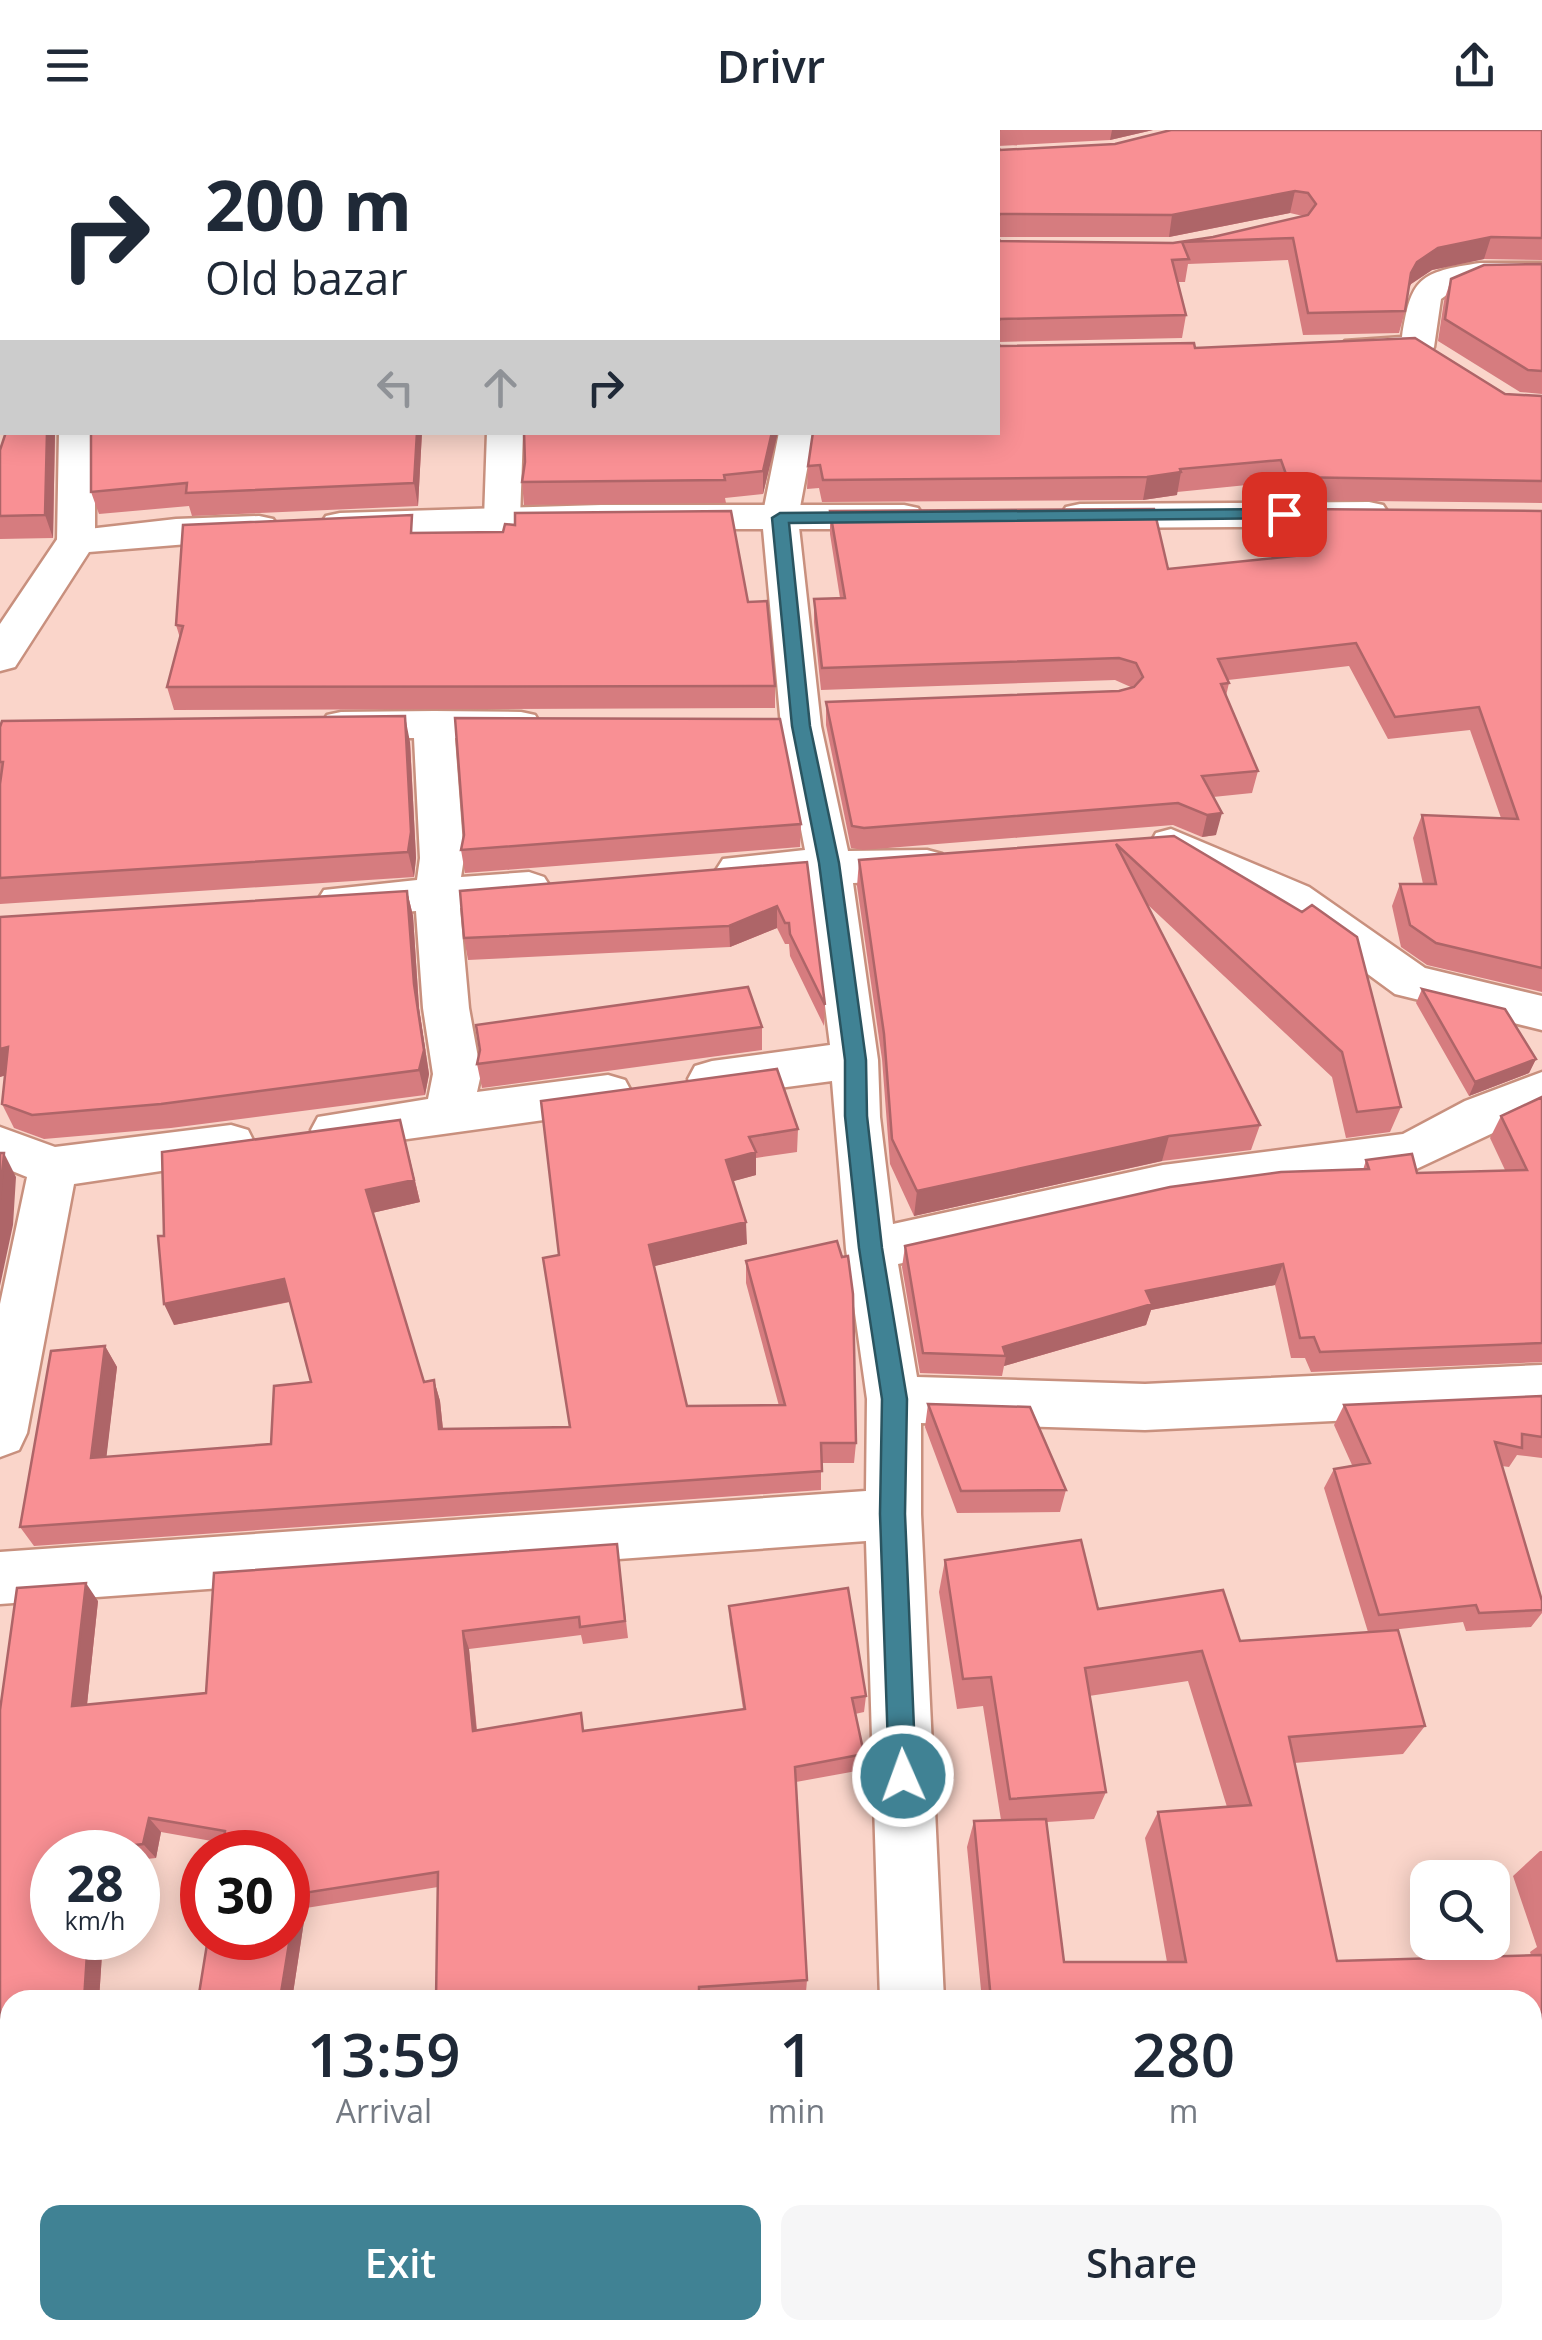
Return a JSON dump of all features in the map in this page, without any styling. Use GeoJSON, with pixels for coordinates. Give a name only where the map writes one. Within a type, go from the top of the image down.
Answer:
{"type":"FeatureCollection","features":[{"type":"Feature","properties":{"kind":"street"},"geometry":{"type":"LineString","coordinates":[[1417,347],[1424,294],[1441,280],[1476,272],[1542,273]]}},
{"type":"Feature","properties":{"kind":"street"},"geometry":{"type":"LineString","coordinates":[[1316,349],[1417,347],[1448,367]]}},
{"type":"Feature","properties":{"kind":"street"},"geometry":{"type":"LineString","coordinates":[[0,657],[76,541],[78,435]]}},
{"type":"Feature","properties":{"kind":"street"},"geometry":{"type":"LineString","coordinates":[[502,520],[504,435]]}},
{"type":"Feature","properties":{"kind":"street"},"geometry":{"type":"LineString","coordinates":[[796,435],[780,518],[801,716],[829,863],[855,1060],[856,1116],[871,1248],[894,1399],[892,1514],[912,1990]]}},
{"type":"Feature","properties":{"kind":"street"},"geometry":{"type":"LineString","coordinates":[[1044,516],[1414,515]]}},
{"type":"Feature","properties":{"kind":"street"},"geometry":{"type":"LineString","coordinates":[[76,541],[176,530],[502,520],[946,517]]}},
{"type":"Feature","properties":{"kind":"street"},"geometry":{"type":"LineString","coordinates":[[434,724],[442,858],[437,895],[446,1008],[457,1074],[448,1115]]}},
{"type":"Feature","properties":{"kind":"street"},"geometry":{"type":"LineString","coordinates":[[296,726],[568,725]]}},
{"type":"Feature","properties":{"kind":"street"},"geometry":{"type":"LineString","coordinates":[[1137,844],[1173,844],[1294,898],[1411,982],[1542,1013]]}},
{"type":"Feature","properties":{"kind":"street"},"geometry":{"type":"LineString","coordinates":[[692,874],[829,863],[863,869],[973,862]]}},
{"type":"Feature","properties":{"kind":"street"},"geometry":{"type":"LineString","coordinates":[[298,904],[574,884]]}},
{"type":"Feature","properties":{"kind":"street"},"geometry":{"type":"LineString","coordinates":[[0,1146],[53,1168],[855,1060]]}},
{"type":"Feature","properties":{"kind":"street"},"geometry":{"type":"LineString","coordinates":[[871,1248],[1163,1185],[1412,1152],[1482,1114],[1542,1090]]}},
{"type":"Feature","properties":{"kind":"street"},"geometry":{"type":"LineString","coordinates":[[0,1432],[53,1168]]}},
{"type":"Feature","properties":{"kind":"street"},"geometry":{"type":"LineString","coordinates":[[894,1399],[1145,1407],[1542,1388]]}},
{"type":"Feature","properties":{"kind":"street"},"geometry":{"type":"LineString","coordinates":[[0,1578],[892,1514]]}},
{"type":"Feature","properties":{"kind":"building"},"geometry":{"type":"Polygon","coordinates":[[[1171,130],[1542,130],[1542,238],[1491,237],[1438,248],[1417,262],[1411,273],[1405,311],[1308,313],[1293,238],[1182,242],[1189,259],[1172,260],[1186,315],[1000,319],[1000,241],[1173,243],[1308,215],[1316,204],[1308,193],[1295,191],[1172,215],[1000,214],[1000,150],[1115,144],[1171,130]]]}},
{"type":"Feature","properties":{"kind":"building"},"geometry":{"type":"Polygon","coordinates":[[[1542,264],[1542,371],[1528,370],[1445,319],[1451,279],[1484,265],[1542,264]]]}},
{"type":"Feature","properties":{"kind":"building"},"geometry":{"type":"Polygon","coordinates":[[[1415,338],[1505,394],[1542,396],[1542,481],[1287,477],[1281,460],[1180,469],[1181,472],[1147,477],[823,480],[820,465],[808,466],[813,435],[1000,435],[1000,346],[1194,343],[1195,348],[1415,338]]]}},
{"type":"Feature","properties":{"kind":"building"},"geometry":{"type":"Polygon","coordinates":[[[5,435],[47,435],[45,515],[0,516],[0,450],[5,435]]]}},
{"type":"Feature","properties":{"kind":"building"},"geometry":{"type":"Polygon","coordinates":[[[91,435],[417,435],[414,483],[186,493],[187,483],[91,492],[91,435]]]}},
{"type":"Feature","properties":{"kind":"building"},"geometry":{"type":"Polygon","coordinates":[[[524,435],[771,435],[763,471],[724,475],[725,480],[522,482],[524,435]]]}},
{"type":"Feature","properties":{"kind":"building"},"geometry":{"type":"Polygon","coordinates":[[[1154,509],[1168,569],[1314,554],[1298,509],[1542,511],[1542,968],[1436,943],[1410,925],[1400,884],[1436,884],[1422,815],[1518,819],[1479,707],[1395,717],[1356,643],[1218,659],[1229,683],[1221,684],[1258,771],[1202,776],[1222,813],[1207,815],[1178,803],[852,826],[826,702],[1119,691],[1134,687],[1143,677],[1136,663],[1119,658],[822,668],[814,599],[845,598],[830,511],[1154,509]]]}},
{"type":"Feature","properties":{"kind":"building"},"geometry":{"type":"Polygon","coordinates":[[[731,511],[748,602],[767,601],[775,686],[167,687],[183,626],[176,625],[183,525],[412,515],[411,533],[503,532],[505,524],[515,525],[515,513],[731,511]]]}},
{"type":"Feature","properties":{"kind":"building"},"geometry":{"type":"Polygon","coordinates":[[[405,716],[411,832],[408,852],[0,878],[2,721],[405,716]]]}},
{"type":"Feature","properties":{"kind":"building"},"geometry":{"type":"Polygon","coordinates":[[[455,718],[780,719],[801,824],[461,850],[464,835],[455,718]]]}},
{"type":"Feature","properties":{"kind":"building"},"geometry":{"type":"Polygon","coordinates":[[[1174,836],[1302,912],[1312,905],[1357,937],[1401,1107],[1357,1112],[1342,1052],[1116,844],[1260,1125],[1169,1136],[917,1191],[892,1139],[884,1034],[859,860],[1174,836]]]}},
{"type":"Feature","properties":{"kind":"building"},"geometry":{"type":"Polygon","coordinates":[[[807,862],[825,1005],[790,934],[789,923],[785,923],[777,906],[729,926],[464,938],[460,891],[807,862]]]}},
{"type":"Feature","properties":{"kind":"building"},"geometry":{"type":"Polygon","coordinates":[[[407,891],[424,1050],[419,1070],[161,1104],[32,1115],[2,1104],[8,1047],[0,1049],[0,917],[407,891]]]}},
{"type":"Feature","properties":{"kind":"building"},"geometry":{"type":"Polygon","coordinates":[[[748,987],[762,1027],[477,1064],[480,1050],[476,1025],[748,987]]]}},
{"type":"Feature","properties":{"kind":"building"},"geometry":{"type":"Polygon","coordinates":[[[1422,989],[1505,1009],[1536,1059],[1475,1082],[1422,989]]]}},
{"type":"Feature","properties":{"kind":"building"},"geometry":{"type":"Polygon","coordinates":[[[777,1069],[798,1129],[749,1137],[756,1152],[726,1160],[746,1222],[649,1245],[687,1406],[785,1405],[746,1261],[837,1241],[842,1257],[848,1256],[853,1294],[856,1443],[821,1443],[822,1471],[20,1527],[51,1351],[105,1346],[91,1458],[271,1444],[274,1386],[311,1382],[284,1279],[164,1304],[158,1236],[164,1236],[162,1152],[400,1120],[414,1180],[366,1190],[424,1382],[434,1380],[439,1429],[570,1427],[543,1258],[559,1255],[541,1101],[777,1069]]]}},
{"type":"Feature","properties":{"kind":"building"},"geometry":{"type":"Polygon","coordinates":[[[1542,1097],[1542,1343],[1320,1352],[1314,1337],[1300,1338],[1283,1264],[1146,1291],[1152,1304],[1003,1347],[1006,1356],[923,1353],[905,1246],[1170,1187],[1281,1172],[1369,1169],[1366,1160],[1412,1154],[1417,1173],[1527,1170],[1501,1116],[1542,1097]]]}},
{"type":"Feature","properties":{"kind":"building"},"geometry":{"type":"Polygon","coordinates":[[[0,1153],[4,1153],[0,1200],[0,1153]]]}},
{"type":"Feature","properties":{"kind":"building"},"geometry":{"type":"Polygon","coordinates":[[[1542,1396],[1542,1437],[1522,1434],[1522,1448],[1495,1442],[1542,1610],[1479,1613],[1476,1605],[1379,1615],[1334,1469],[1370,1463],[1344,1405],[1542,1396]]]}},
{"type":"Feature","properties":{"kind":"building"},"geometry":{"type":"Polygon","coordinates":[[[928,1404],[1030,1407],[1066,1490],[961,1491],[928,1404]]]}},
{"type":"Feature","properties":{"kind":"building"},"geometry":{"type":"Polygon","coordinates":[[[1081,1540],[1098,1609],[1223,1590],[1240,1641],[1398,1630],[1425,1726],[1289,1737],[1337,1961],[1510,1960],[1510,1956],[1542,1955],[1542,1990],[990,1990],[974,1821],[1046,1819],[1064,1962],[1186,1962],[1158,1812],[1251,1805],[1202,1651],[1085,1668],[1106,1792],[1010,1799],[991,1677],[963,1679],[945,1560],[1081,1540]]]}},
{"type":"Feature","properties":{"kind":"building"},"geometry":{"type":"Polygon","coordinates":[[[617,1544],[625,1621],[580,1627],[579,1617],[463,1631],[473,1731],[581,1713],[583,1731],[745,1709],[729,1606],[848,1588],[866,1696],[852,1698],[864,1754],[795,1767],[807,1980],[699,1990],[436,1990],[438,1872],[310,1892],[310,1830],[219,1830],[149,1818],[146,1830],[30,1830],[30,1960],[87,1960],[85,1990],[0,1990],[0,1710],[17,1588],[86,1583],[72,1706],[206,1693],[214,1573],[617,1544]]]}},
{"type":"Feature","properties":{"kind":"building"},"geometry":{"type":"Polygon","coordinates":[[[204,1960],[286,1960],[281,1990],[200,1990],[204,1960]]]}},
{"type":"Feature","properties":{"kind":"route"},"geometry":{"type":"LineString","coordinates":[[903,1776],[892,1514],[894,1399],[871,1248],[856,1116],[855,1060],[829,863],[801,726],[780,518],[1284,514]]}}]}
